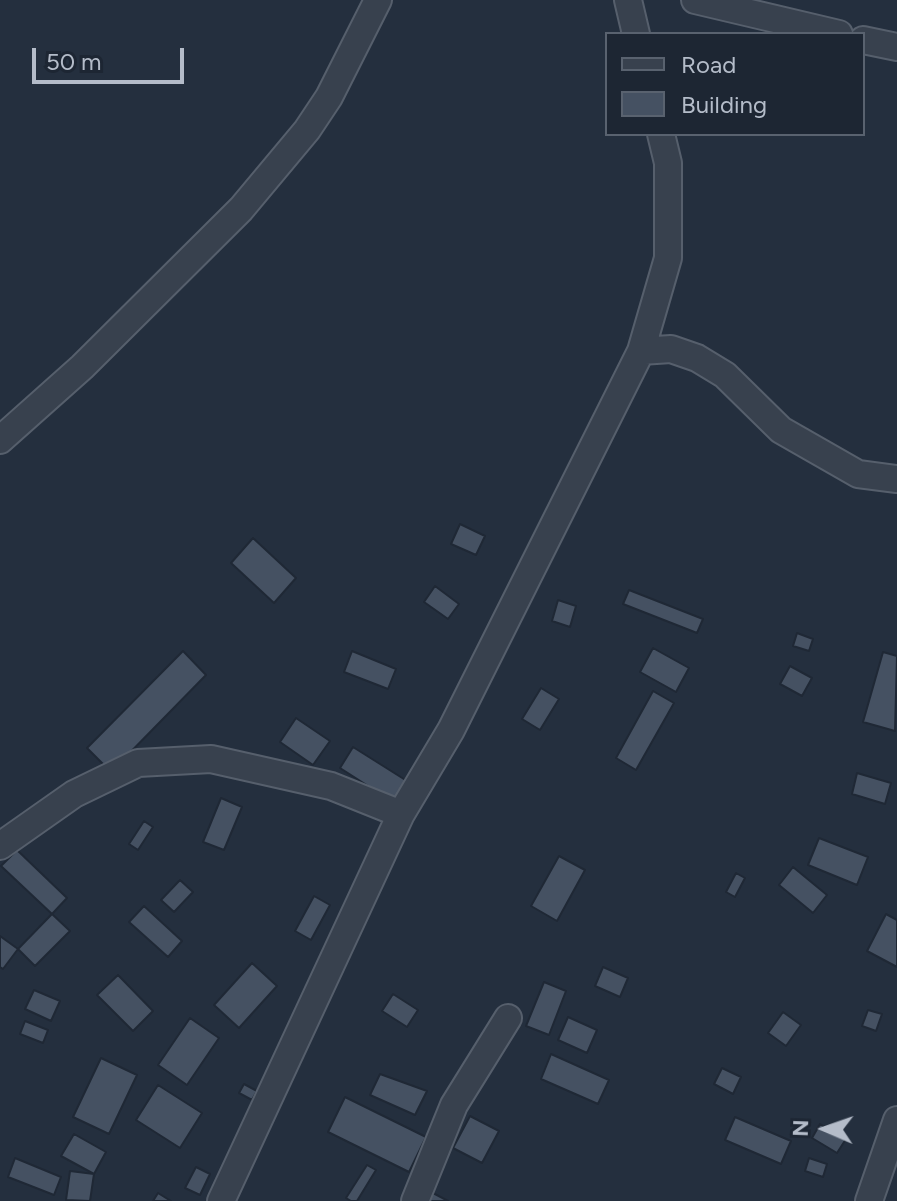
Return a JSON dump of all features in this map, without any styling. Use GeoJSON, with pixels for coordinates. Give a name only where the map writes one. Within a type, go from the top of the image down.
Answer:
{"type":"FeatureCollection","features":[{"type":"Feature","properties":{"kind":"street"},"geometry":{"type":"LineString","coordinates":[[0,440],[82,367],[241,209],[329,97],[378,0]]}},
{"type":"Feature","properties":{"kind":"street"},"geometry":{"type":"LineString","coordinates":[[628,0],[636,32]]}},
{"type":"Feature","properties":{"kind":"street"},"geometry":{"type":"LineString","coordinates":[[695,0],[831,32]]}},
{"type":"Feature","properties":{"kind":"street"},"geometry":{"type":"LineString","coordinates":[[865,40],[897,47]]}},
{"type":"Feature","properties":{"kind":"street"},"geometry":{"type":"LineString","coordinates":[[221,1201],[401,814],[451,730],[641,351],[668,258],[668,163],[661,136]]}},
{"type":"Feature","properties":{"kind":"street"},"geometry":{"type":"LineString","coordinates":[[641,351],[671,349],[697,358],[725,375],[781,430],[858,474],[897,479]]}},
{"type":"Feature","properties":{"kind":"street"},"geometry":{"type":"LineString","coordinates":[[5,836],[74,794],[138,763],[211,759],[331,786],[401,814]]}},
{"type":"Feature","properties":{"kind":"street"},"geometry":{"type":"LineString","coordinates":[[415,1201],[454,1105],[508,1018]]}},
{"type":"Feature","properties":{"kind":"street"},"geometry":{"type":"LineString","coordinates":[[869,1201],[897,1120]]}},
{"type":"Feature","properties":{"kind":"building"},"geometry":{"type":"Polygon","coordinates":[[[460,524],[485,536],[476,555],[451,544],[460,524]]]}},
{"type":"Feature","properties":{"kind":"building"},"geometry":{"type":"Polygon","coordinates":[[[253,538],[296,578],[274,603],[231,563],[253,538]]]}},
{"type":"Feature","properties":{"kind":"building"},"geometry":{"type":"Polygon","coordinates":[[[435,586],[459,604],[448,619],[424,602],[435,586]]]}},
{"type":"Feature","properties":{"kind":"building"},"geometry":{"type":"Polygon","coordinates":[[[629,590],[703,619],[697,633],[623,604],[629,590]]]}},
{"type":"Feature","properties":{"kind":"building"},"geometry":{"type":"Polygon","coordinates":[[[558,600],[576,606],[570,627],[552,621],[558,600]]]}},
{"type":"Feature","properties":{"kind":"building"},"geometry":{"type":"Polygon","coordinates":[[[797,633],[813,639],[809,651],[793,646],[797,633]]]}},
{"type":"Feature","properties":{"kind":"building"},"geometry":{"type":"Polygon","coordinates":[[[653,648],[689,668],[676,692],[640,672],[653,648]]]}},
{"type":"Feature","properties":{"kind":"building"},"geometry":{"type":"Polygon","coordinates":[[[183,651],[206,675],[111,772],[87,748],[183,651]]]}},
{"type":"Feature","properties":{"kind":"building"},"geometry":{"type":"Polygon","coordinates":[[[352,651],[396,669],[388,689],[344,672],[352,651]]]}},
{"type":"Feature","properties":{"kind":"building"},"geometry":{"type":"Polygon","coordinates":[[[883,652],[897,656],[895,731],[863,722],[883,652]]]}},
{"type":"Feature","properties":{"kind":"building"},"geometry":{"type":"Polygon","coordinates":[[[790,666],[812,678],[802,696],[780,684],[790,666]]]}},
{"type":"Feature","properties":{"kind":"building"},"geometry":{"type":"Polygon","coordinates":[[[541,688],[559,699],[540,730],[522,719],[541,688]]]}},
{"type":"Feature","properties":{"kind":"building"},"geometry":{"type":"Polygon","coordinates":[[[653,691],[674,703],[636,770],[616,758],[653,691]]]}},
{"type":"Feature","properties":{"kind":"building"},"geometry":{"type":"Polygon","coordinates":[[[296,718],[330,741],[313,765],[280,742],[296,718]]]}},
{"type":"Feature","properties":{"kind":"building"},"geometry":{"type":"Polygon","coordinates":[[[353,747],[407,781],[393,802],[340,768],[353,747]]]}},
{"type":"Feature","properties":{"kind":"building"},"geometry":{"type":"Polygon","coordinates":[[[857,773],[891,783],[885,804],[852,794],[857,773]]]}},
{"type":"Feature","properties":{"kind":"building"},"geometry":{"type":"Polygon","coordinates":[[[221,798],[242,807],[224,850],[203,842],[221,798]]]}},
{"type":"Feature","properties":{"kind":"building"},"geometry":{"type":"Polygon","coordinates":[[[144,821],[153,827],[138,850],[129,844],[144,821]]]}},
{"type":"Feature","properties":{"kind":"building"},"geometry":{"type":"Polygon","coordinates":[[[819,838],[868,857],[857,885],[808,865],[819,838]]]}},
{"type":"Feature","properties":{"kind":"building"},"geometry":{"type":"Polygon","coordinates":[[[17,850],[67,898],[52,914],[1,866],[17,850]]]}},
{"type":"Feature","properties":{"kind":"building"},"geometry":{"type":"Polygon","coordinates":[[[559,856],[585,870],[557,921],[531,906],[559,856]]]}},
{"type":"Feature","properties":{"kind":"building"},"geometry":{"type":"Polygon","coordinates":[[[793,867],[827,895],[813,913],[779,885],[793,867]]]}},
{"type":"Feature","properties":{"kind":"building"},"geometry":{"type":"Polygon","coordinates":[[[736,873],[745,878],[735,897],[726,892],[736,873]]]}},
{"type":"Feature","properties":{"kind":"building"},"geometry":{"type":"Polygon","coordinates":[[[180,880],[193,892],[174,912],[161,900],[180,880]]]}},
{"type":"Feature","properties":{"kind":"building"},"geometry":{"type":"Polygon","coordinates":[[[314,896],[330,905],[311,940],[295,931],[314,896]]]}},
{"type":"Feature","properties":{"kind":"building"},"geometry":{"type":"Polygon","coordinates":[[[144,906],[182,941],[168,957],[129,922],[144,906]]]}},
{"type":"Feature","properties":{"kind":"building"},"geometry":{"type":"Polygon","coordinates":[[[52,914],[70,931],[35,966],[18,949],[52,914]]]}},
{"type":"Feature","properties":{"kind":"building"},"geometry":{"type":"Polygon","coordinates":[[[886,914],[897,920],[897,967],[867,951],[886,914]]]}},
{"type":"Feature","properties":{"kind":"building"},"geometry":{"type":"Polygon","coordinates":[[[0,936],[18,949],[3,969],[0,967],[0,936]]]}},
{"type":"Feature","properties":{"kind":"building"},"geometry":{"type":"Polygon","coordinates":[[[252,963],[277,986],[239,1028],[214,1005],[252,963]]]}},
{"type":"Feature","properties":{"kind":"building"},"geometry":{"type":"Polygon","coordinates":[[[603,967],[628,978],[620,997],[595,986],[603,967]]]}},
{"type":"Feature","properties":{"kind":"building"},"geometry":{"type":"Polygon","coordinates":[[[118,975],[153,1011],[133,1031],[97,995],[118,975]]]}},
{"type":"Feature","properties":{"kind":"building"},"geometry":{"type":"Polygon","coordinates":[[[544,982],[566,991],[549,1035],[526,1026],[544,982]]]}},
{"type":"Feature","properties":{"kind":"building"},"geometry":{"type":"Polygon","coordinates":[[[34,990],[60,1001],[51,1021],[25,1009],[34,990]]]}},
{"type":"Feature","properties":{"kind":"building"},"geometry":{"type":"Polygon","coordinates":[[[393,994],[418,1010],[407,1027],[382,1011],[393,994]]]}},
{"type":"Feature","properties":{"kind":"building"},"geometry":{"type":"Polygon","coordinates":[[[868,1010],[882,1014],[876,1031],[862,1026],[868,1010]]]}},
{"type":"Feature","properties":{"kind":"building"},"geometry":{"type":"Polygon","coordinates":[[[783,1012],[801,1025],[786,1046],[768,1033],[783,1012]]]}},
{"type":"Feature","properties":{"kind":"building"},"geometry":{"type":"Polygon","coordinates":[[[568,1017],[597,1030],[587,1053],[558,1040],[568,1017]]]}},
{"type":"Feature","properties":{"kind":"building"},"geometry":{"type":"Polygon","coordinates":[[[190,1018],[219,1038],[187,1085],[158,1065],[190,1018]]]}},
{"type":"Feature","properties":{"kind":"building"},"geometry":{"type":"Polygon","coordinates":[[[25,1021],[48,1030],[43,1043],[20,1034],[25,1021]]]}},
{"type":"Feature","properties":{"kind":"building"},"geometry":{"type":"Polygon","coordinates":[[[551,1054],[609,1080],[598,1104],[541,1079],[551,1054]]]}},
{"type":"Feature","properties":{"kind":"building"},"geometry":{"type":"Polygon","coordinates":[[[101,1058],[137,1075],[109,1134],[73,1117],[101,1058]]]}},
{"type":"Feature","properties":{"kind":"building"},"geometry":{"type":"Polygon","coordinates":[[[722,1068],[741,1077],[733,1094],[714,1084],[722,1068]]]}},
{"type":"Feature","properties":{"kind":"building"},"geometry":{"type":"Polygon","coordinates":[[[380,1074],[427,1091],[415,1115],[370,1095],[380,1074]]]}},
{"type":"Feature","properties":{"kind":"building"},"geometry":{"type":"Polygon","coordinates":[[[244,1084],[257,1091],[252,1100],[239,1093],[244,1084]]]}},
{"type":"Feature","properties":{"kind":"building"},"geometry":{"type":"Polygon","coordinates":[[[158,1085],[202,1113],[180,1148],[136,1120],[158,1085]]]}},
{"type":"Feature","properties":{"kind":"building"},"geometry":{"type":"Polygon","coordinates":[[[345,1097],[426,1137],[409,1172],[328,1132],[345,1097]]]}},
{"type":"Feature","properties":{"kind":"building"},"geometry":{"type":"Polygon","coordinates":[[[470,1116],[499,1131],[482,1163],[453,1148],[470,1116]]]}},
{"type":"Feature","properties":{"kind":"building"},"geometry":{"type":"Polygon","coordinates":[[[735,1117],[791,1141],[781,1164],[725,1140],[735,1117]]]}},
{"type":"Feature","properties":{"kind":"building"},"geometry":{"type":"Polygon","coordinates":[[[820,1124],[846,1139],[837,1153],[812,1138],[820,1124]]]}},
{"type":"Feature","properties":{"kind":"building"},"geometry":{"type":"Polygon","coordinates":[[[74,1134],[106,1152],[94,1174],[61,1156],[74,1134]]]}},
{"type":"Feature","properties":{"kind":"building"},"geometry":{"type":"Polygon","coordinates":[[[15,1158],[61,1177],[54,1195],[8,1177],[15,1158]]]}},
{"type":"Feature","properties":{"kind":"building"},"geometry":{"type":"Polygon","coordinates":[[[809,1158],[827,1164],[823,1177],[805,1171],[809,1158]]]}},
{"type":"Feature","properties":{"kind":"building"},"geometry":{"type":"Polygon","coordinates":[[[367,1165],[376,1170],[357,1201],[351,1201],[346,1198],[367,1165]]]}},
{"type":"Feature","properties":{"kind":"building"},"geometry":{"type":"Polygon","coordinates":[[[196,1167],[210,1174],[200,1195],[185,1188],[196,1167]]]}},
{"type":"Feature","properties":{"kind":"building"},"geometry":{"type":"Polygon","coordinates":[[[70,1171],[94,1174],[90,1201],[66,1200],[70,1171]]]}},
{"type":"Feature","properties":{"kind":"building"},"geometry":{"type":"Polygon","coordinates":[[[158,1193],[171,1201],[153,1201],[158,1193]]]}},
{"type":"Feature","properties":{"kind":"building"},"geometry":{"type":"Polygon","coordinates":[[[433,1193],[448,1201],[429,1201],[433,1193]]]}}]}
